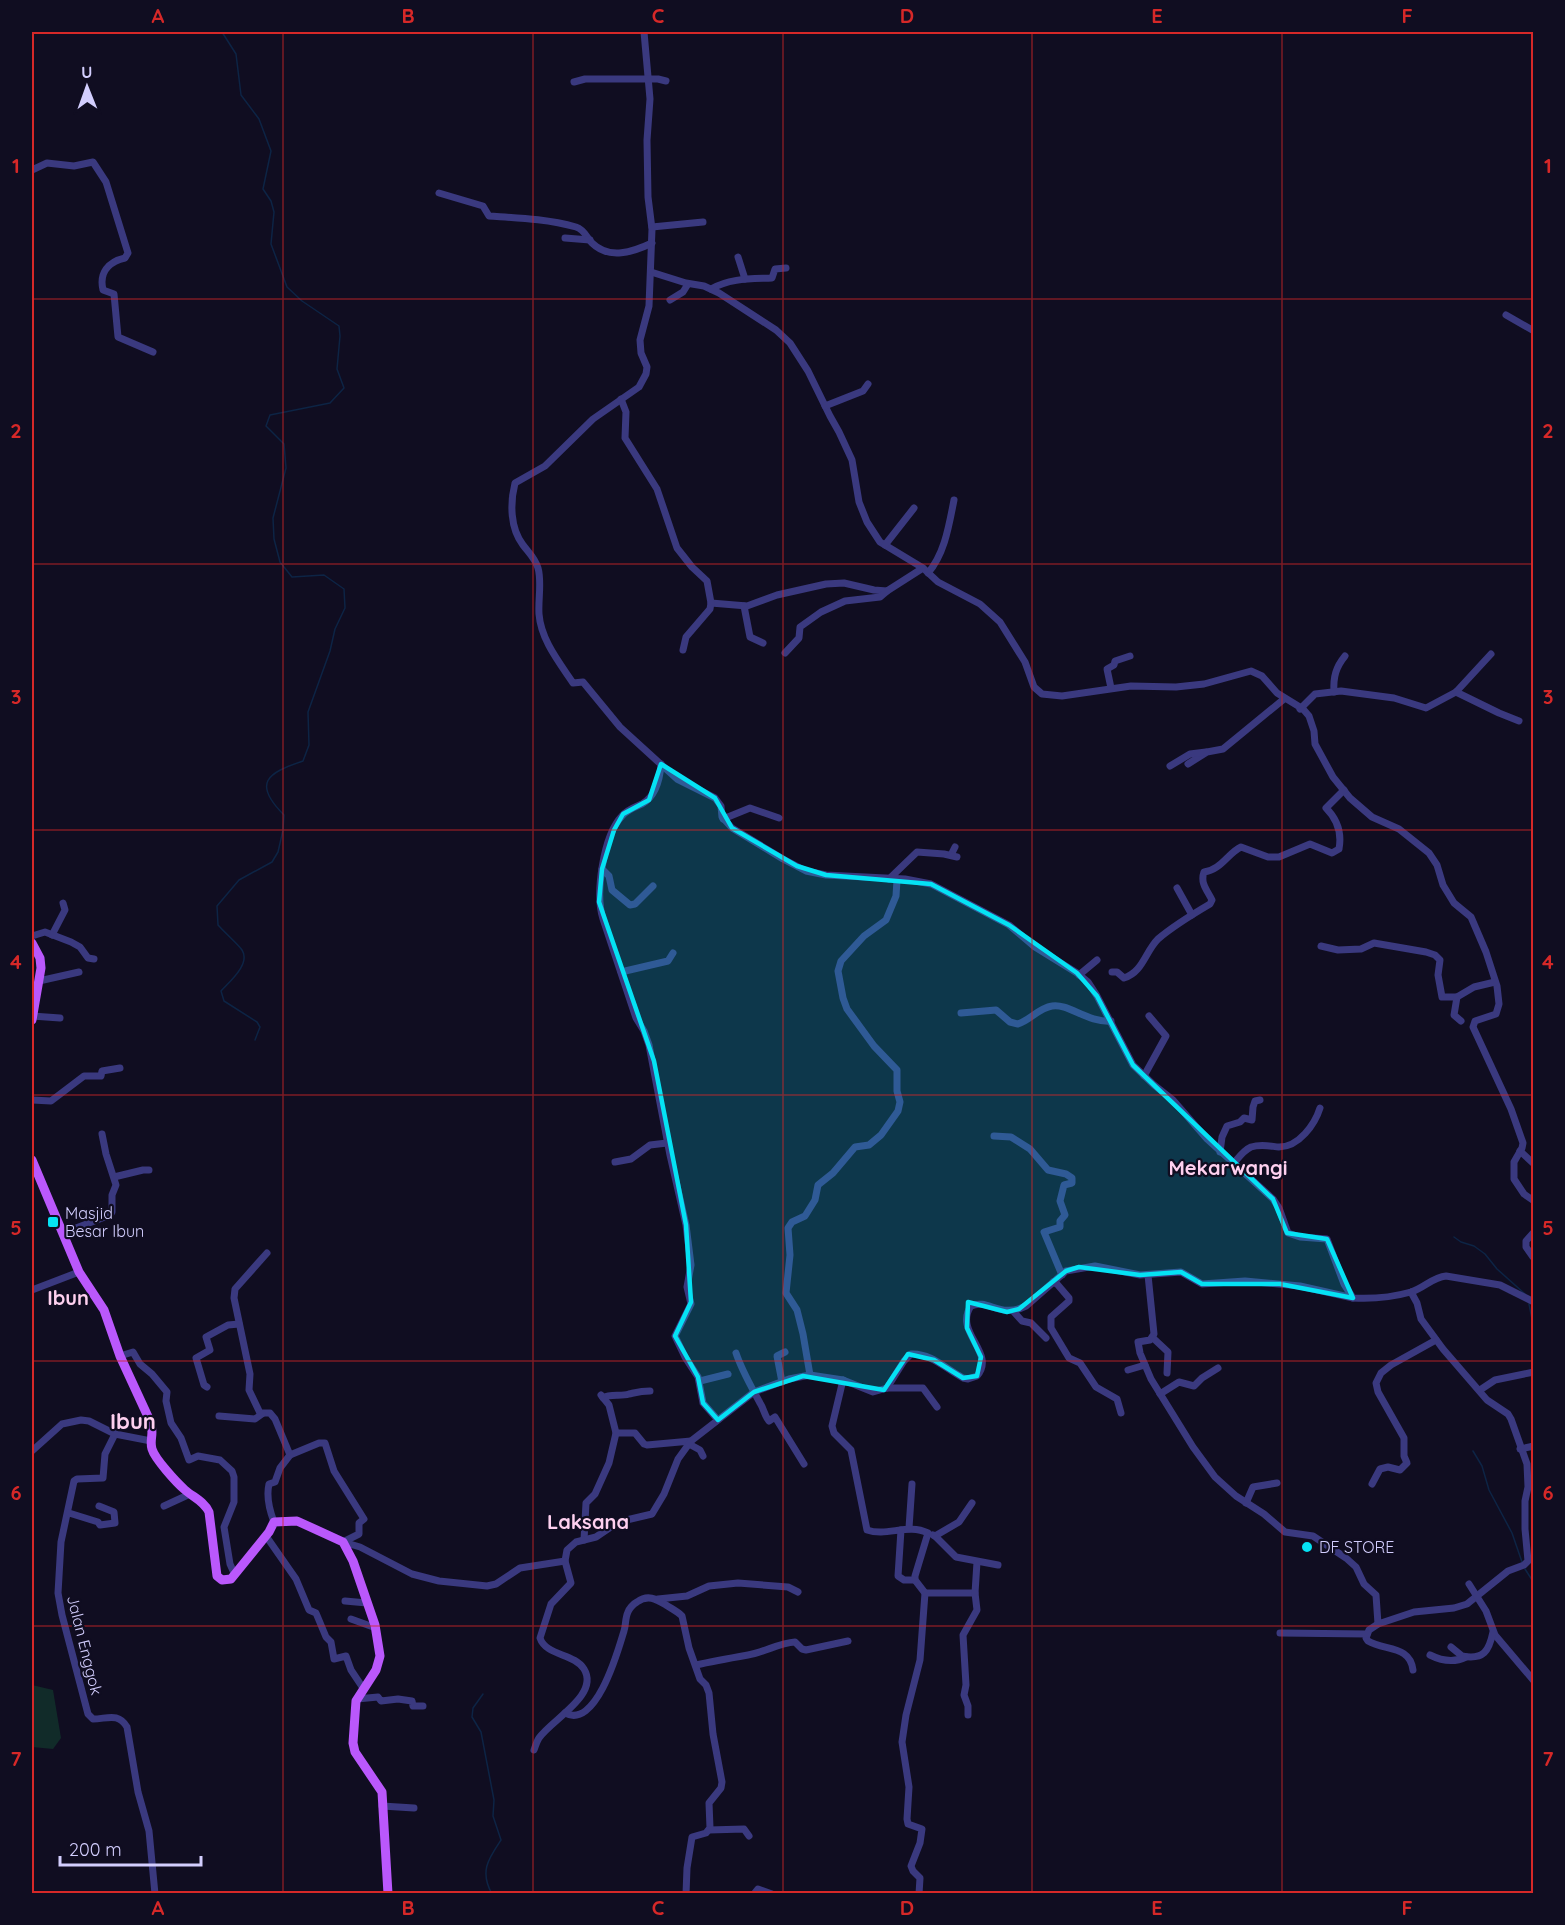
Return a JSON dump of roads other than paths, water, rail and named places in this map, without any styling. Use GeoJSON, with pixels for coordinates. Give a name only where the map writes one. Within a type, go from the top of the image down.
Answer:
{"type":"FeatureCollection","features":[{"type":"Feature","properties":{"kind":"main road"},"geometry":{"type":"LineString","coordinates":[[32,943],[40,958],[32,1018]]}},
{"type":"Feature","properties":{"kind":"main road"},"geometry":{"type":"LineString","coordinates":[[32,1160],[79,1272],[104,1310],[120,1356],[150,1421],[153,1431],[152,1450],[190,1494],[205,1505],[209,1512],[216,1574],[219,1578],[231,1579],[235,1575],[266,1536],[274,1522],[297,1521],[343,1542],[353,1561],[376,1628],[379,1646],[378,1665],[357,1699],[353,1732],[355,1752],[380,1787],[388,1893]]}},
{"type":"Feature","properties":{"kind":"street"},"geometry":{"type":"LineString","coordinates":[[644,32],[650,99],[647,141],[652,243],[648,310],[640,340],[647,370],[639,387],[593,418],[545,466],[515,483],[514,527],[522,545],[532,555],[539,571],[540,620],[544,636],[573,683],[583,682],[615,722],[677,778],[715,798],[721,806],[723,819],[732,828],[806,871],[826,875],[931,884],[1009,925],[1035,947],[1088,982],[1111,1021],[1128,1057],[1144,1076],[1173,1100],[1220,1152],[1273,1199],[1279,1208],[1288,1233],[1295,1236],[1327,1239],[1344,1284],[1353,1298]]}},
{"type":"Feature","properties":{"kind":"street"},"geometry":{"type":"LineString","coordinates":[[574,82],[586,79],[666,81]]}},
{"type":"Feature","properties":{"kind":"street"},"geometry":{"type":"LineString","coordinates":[[32,170],[47,163],[74,166],[93,162],[106,182],[128,253],[125,258],[112,262],[101,281],[103,290],[114,294],[118,338],[142,345],[153,352]]}},
{"type":"Feature","properties":{"kind":"street"},"geometry":{"type":"LineString","coordinates":[[439,193],[483,206],[489,216],[544,220],[578,228],[605,251],[616,253],[634,251],[652,243]]}},
{"type":"Feature","properties":{"kind":"street"},"geometry":{"type":"LineString","coordinates":[[652,227],[703,222]]}},
{"type":"Feature","properties":{"kind":"street"},"geometry":{"type":"LineString","coordinates":[[565,238],[590,240]]}},
{"type":"Feature","properties":{"kind":"street"},"geometry":{"type":"LineString","coordinates":[[738,257],[745,279]]}},
{"type":"Feature","properties":{"kind":"street"},"geometry":{"type":"LineString","coordinates":[[711,290],[723,283],[772,278],[775,269],[786,268]]}},
{"type":"Feature","properties":{"kind":"street"},"geometry":{"type":"LineString","coordinates":[[651,272],[711,290],[742,307],[780,333],[790,343],[808,370],[852,460],[859,502],[867,522],[885,545],[938,582],[980,604],[1000,622],[1025,662],[1034,687],[1042,694],[1062,696],[1111,688],[1204,684],[1251,671],[1262,676],[1284,699],[1309,716],[1314,730],[1315,744],[1344,790],[1372,817],[1399,829],[1428,853],[1437,865],[1443,885],[1454,903],[1471,916],[1495,982],[1498,1011],[1475,1021],[1473,1027],[1523,1143],[1513,1166],[1514,1179],[1524,1194],[1533,1201]]}},
{"type":"Feature","properties":{"kind":"street"},"geometry":{"type":"LineString","coordinates":[[670,300],[683,292],[688,284]]}},
{"type":"Feature","properties":{"kind":"street"},"geometry":{"type":"LineString","coordinates":[[1506,315],[1533,330]]}},
{"type":"Feature","properties":{"kind":"street"},"geometry":{"type":"LineString","coordinates":[[825,406],[863,391],[868,384]]}},
{"type":"Feature","properties":{"kind":"street"},"geometry":{"type":"LineString","coordinates":[[621,399],[626,412],[625,438],[657,489],[678,548],[692,567],[708,581],[710,609],[686,637],[683,650]]}},
{"type":"Feature","properties":{"kind":"street"},"geometry":{"type":"LineString","coordinates":[[785,653],[798,638],[800,627],[821,612],[846,601],[880,597],[935,563],[944,543],[954,500]]}},
{"type":"Feature","properties":{"kind":"street"},"geometry":{"type":"LineString","coordinates":[[885,545],[914,508]]}},
{"type":"Feature","properties":{"kind":"street"},"geometry":{"type":"LineString","coordinates":[[711,603],[744,606],[826,584],[843,583],[887,591]]}},
{"type":"Feature","properties":{"kind":"street"},"geometry":{"type":"LineString","coordinates":[[744,606],[750,637],[752,640],[763,643]]}},
{"type":"Feature","properties":{"kind":"street"},"geometry":{"type":"LineString","coordinates":[[1300,709],[1315,694],[1334,692],[1394,698],[1426,708],[1456,692],[1491,654]]}},
{"type":"Feature","properties":{"kind":"street"},"geometry":{"type":"LineString","coordinates":[[1111,688],[1107,669],[1114,665],[1115,661],[1130,656]]}},
{"type":"Feature","properties":{"kind":"street"},"geometry":{"type":"LineString","coordinates":[[1334,692],[1333,679],[1336,669],[1345,656]]}},
{"type":"Feature","properties":{"kind":"street"},"geometry":{"type":"LineString","coordinates":[[1456,692],[1520,721]]}},
{"type":"Feature","properties":{"kind":"street"},"geometry":{"type":"LineString","coordinates":[[1170,766],[1190,754],[1223,749],[1284,699]]}},
{"type":"Feature","properties":{"kind":"street"},"geometry":{"type":"LineString","coordinates":[[1188,764],[1207,752]]}},
{"type":"Feature","properties":{"kind":"street"},"geometry":{"type":"LineString","coordinates":[[662,764],[658,782],[649,800],[620,817],[602,869],[599,892],[601,912],[636,1018],[649,1045],[667,1143],[687,1225],[691,1265],[687,1287],[691,1304],[675,1336],[700,1381],[704,1403],[717,1420]]}},
{"type":"Feature","properties":{"kind":"street"},"geometry":{"type":"LineString","coordinates":[[1112,972],[1117,972],[1124,978],[1128,977],[1144,962],[1158,939],[1210,904],[1212,900],[1203,886],[1204,872],[1223,863],[1237,849],[1241,847],[1268,856],[1279,857],[1310,844],[1315,844],[1332,853],[1339,849],[1341,836],[1333,815],[1326,808],[1344,790]]}},
{"type":"Feature","properties":{"kind":"street"},"geometry":{"type":"LineString","coordinates":[[723,819],[750,808],[778,818]]}},
{"type":"Feature","properties":{"kind":"street"},"geometry":{"type":"LineString","coordinates":[[889,879],[916,852],[954,856],[955,847]]}},
{"type":"Feature","properties":{"kind":"street"},"geometry":{"type":"LineString","coordinates":[[602,869],[609,876],[612,890],[630,906],[644,897],[653,886]]}},
{"type":"Feature","properties":{"kind":"street"},"geometry":{"type":"LineString","coordinates":[[810,1376],[804,1334],[797,1310],[786,1293],[790,1260],[789,1224],[805,1216],[816,1198],[818,1185],[833,1173],[855,1147],[869,1144],[884,1132],[900,1104],[897,1070],[874,1046],[848,1009],[843,998],[838,971],[841,961],[864,936],[885,920],[894,902],[897,880]]}},
{"type":"Feature","properties":{"kind":"street"},"geometry":{"type":"LineString","coordinates":[[1177,888],[1192,915]]}},
{"type":"Feature","properties":{"kind":"street"},"geometry":{"type":"LineString","coordinates":[[52,935],[65,910],[63,903]]}},
{"type":"Feature","properties":{"kind":"street"},"geometry":{"type":"LineString","coordinates":[[32,936],[41,932],[52,935],[80,946],[88,958],[94,959]]}},
{"type":"Feature","properties":{"kind":"street"},"geometry":{"type":"LineString","coordinates":[[1321,946],[1338,950],[1361,950],[1374,943],[1431,953],[1440,960],[1438,975],[1440,996],[1457,997],[1474,987],[1495,982]]}},
{"type":"Feature","properties":{"kind":"street"},"geometry":{"type":"LineString","coordinates":[[621,972],[668,961],[673,953]]}},
{"type":"Feature","properties":{"kind":"street"},"geometry":{"type":"LineString","coordinates":[[1079,975],[1097,960]]}},
{"type":"Feature","properties":{"kind":"street"},"geometry":{"type":"LineString","coordinates":[[37,978],[79,972]]}},
{"type":"Feature","properties":{"kind":"street"},"geometry":{"type":"LineString","coordinates":[[1457,997],[1454,1015],[1461,1022]]}},
{"type":"Feature","properties":{"kind":"street"},"geometry":{"type":"LineString","coordinates":[[961,1013],[996,1010],[1010,1022],[1018,1024],[1047,1007],[1059,1005],[1099,1021],[1111,1021]]}},
{"type":"Feature","properties":{"kind":"street"},"geometry":{"type":"LineString","coordinates":[[1144,1076],[1166,1036],[1149,1016]]}},
{"type":"Feature","properties":{"kind":"street"},"geometry":{"type":"LineString","coordinates":[[32,1018],[60,1018]]}},
{"type":"Feature","properties":{"kind":"street"},"geometry":{"type":"LineString","coordinates":[[32,1100],[51,1101],[84,1077],[101,1076],[102,1071],[120,1068]]}},
{"type":"Feature","properties":{"kind":"street"},"geometry":{"type":"LineString","coordinates":[[1220,1152],[1222,1137],[1227,1126],[1240,1122],[1244,1118],[1252,1120],[1253,1106],[1255,1101],[1260,1100]]}},
{"type":"Feature","properties":{"kind":"street"},"geometry":{"type":"LineString","coordinates":[[1234,1163],[1244,1151],[1253,1146],[1281,1147],[1296,1140],[1309,1131],[1320,1108]]}},
{"type":"Feature","properties":{"kind":"street"},"geometry":{"type":"LineString","coordinates":[[63,1233],[112,1214],[112,1195],[116,1188],[102,1134]]}},
{"type":"Feature","properties":{"kind":"street"},"geometry":{"type":"LineString","coordinates":[[994,1136],[1011,1137],[1030,1149],[1048,1170],[1066,1174],[1072,1178],[1072,1183],[1064,1185],[1060,1199],[1065,1215],[1059,1227],[1044,1232],[1062,1275]]}},
{"type":"Feature","properties":{"kind":"street"},"geometry":{"type":"LineString","coordinates":[[615,1162],[631,1159],[650,1145],[667,1143]]}},
{"type":"Feature","properties":{"kind":"street"},"geometry":{"type":"LineString","coordinates":[[1520,1151],[1533,1164]]}},
{"type":"Feature","properties":{"kind":"street"},"geometry":{"type":"LineString","coordinates":[[114,1177],[149,1170]]}},
{"type":"Feature","properties":{"kind":"street"},"geometry":{"type":"LineString","coordinates":[[1533,1232],[1526,1241],[1526,1247],[1533,1257],[1533,1263]]}},
{"type":"Feature","properties":{"kind":"street"},"geometry":{"type":"LineString","coordinates":[[262,1414],[255,1406],[249,1390],[250,1374],[234,1298],[235,1288],[267,1253]]}},
{"type":"Feature","properties":{"kind":"street"},"geometry":{"type":"LineString","coordinates":[[887,1389],[904,1360],[911,1354],[934,1360],[951,1372],[968,1379],[976,1376],[980,1372],[981,1357],[978,1345],[967,1328],[968,1309],[974,1304],[979,1304],[1007,1312],[1026,1306],[1071,1269],[1095,1266],[1148,1275],[1181,1272],[1202,1284],[1230,1281],[1300,1286],[1364,1299],[1412,1292],[1434,1279],[1446,1276],[1500,1285],[1533,1302]]}},
{"type":"Feature","properties":{"kind":"street"},"geometry":{"type":"LineString","coordinates":[[32,1290],[79,1272]]}},
{"type":"Feature","properties":{"kind":"street"},"geometry":{"type":"LineString","coordinates":[[1148,1275],[1154,1321],[1153,1338]]}},
{"type":"Feature","properties":{"kind":"street"},"geometry":{"type":"LineString","coordinates":[[1053,1282],[1069,1298],[1069,1301],[1051,1317],[1051,1328],[1069,1358],[1080,1363],[1096,1387],[1116,1397],[1121,1413]]}},
{"type":"Feature","properties":{"kind":"street"},"geometry":{"type":"LineString","coordinates":[[1280,1633],[1367,1634],[1378,1624],[1414,1612],[1461,1607],[1478,1598],[1508,1571],[1528,1561],[1525,1529],[1527,1464],[1511,1419],[1508,1414],[1487,1400],[1436,1341],[1421,1319],[1412,1292]]}},
{"type":"Feature","properties":{"kind":"street"},"geometry":{"type":"LineString","coordinates":[[1013,1311],[1022,1321],[1031,1323],[1046,1338]]}},
{"type":"Feature","properties":{"kind":"street"},"geometry":{"type":"LineString","coordinates":[[207,1387],[204,1385],[196,1358],[210,1350],[206,1337],[228,1325],[239,1324]]}},
{"type":"Feature","properties":{"kind":"street"},"geometry":{"type":"LineString","coordinates":[[1153,1338],[1138,1343],[1145,1365],[1193,1447],[1215,1477],[1285,1532],[1313,1536],[1356,1567],[1364,1584],[1376,1595],[1378,1624]]}},
{"type":"Feature","properties":{"kind":"street"},"geometry":{"type":"LineString","coordinates":[[1153,1338],[1168,1352],[1167,1373]]}},
{"type":"Feature","properties":{"kind":"street"},"geometry":{"type":"LineString","coordinates":[[1372,1484],[1380,1468],[1400,1470],[1407,1463],[1404,1454],[1404,1438],[1383,1401],[1376,1383],[1381,1372],[1391,1365],[1436,1341]]}},
{"type":"Feature","properties":{"kind":"street"},"geometry":{"type":"LineString","coordinates":[[120,1356],[133,1352],[140,1364],[166,1389],[171,1423],[181,1438],[189,1460],[198,1456],[220,1460],[232,1471],[234,1501],[224,1527],[235,1575]]}},
{"type":"Feature","properties":{"kind":"street"},"geometry":{"type":"LineString","coordinates":[[782,1382],[777,1356],[785,1352]]}},
{"type":"Feature","properties":{"kind":"street"},"geometry":{"type":"LineString","coordinates":[[736,1353],[767,1419],[769,1421],[775,1417],[804,1464]]}},
{"type":"Feature","properties":{"kind":"street"},"geometry":{"type":"LineString","coordinates":[[1128,1370],[1145,1365]]}},
{"type":"Feature","properties":{"kind":"street"},"geometry":{"type":"LineString","coordinates":[[1160,1394],[1179,1382],[1194,1386],[1218,1368]]}},
{"type":"Feature","properties":{"kind":"street"},"geometry":{"type":"LineString","coordinates":[[1480,1390],[1495,1380],[1533,1372]]}},
{"type":"Feature","properties":{"kind":"street"},"geometry":{"type":"LineString","coordinates":[[700,1381],[728,1374]]}},
{"type":"Feature","properties":{"kind":"street"},"geometry":{"type":"LineString","coordinates":[[534,1750],[539,1737],[584,1692],[587,1678],[586,1672],[576,1662],[544,1646],[540,1638],[551,1604],[571,1583],[565,1561],[566,1553],[572,1544],[596,1537],[618,1522],[654,1512],[675,1465],[690,1443],[717,1420],[754,1392],[782,1382],[810,1376],[843,1380],[873,1392],[887,1389],[923,1388],[938,1407]]}},
{"type":"Feature","properties":{"kind":"street"},"geometry":{"type":"LineString","coordinates":[[843,1380],[832,1426],[834,1433],[851,1450],[867,1530],[885,1532],[905,1529],[931,1535],[956,1557],[998,1565]]}},
{"type":"Feature","properties":{"kind":"street"},"geometry":{"type":"LineString","coordinates":[[584,1540],[586,1503],[595,1494],[609,1463],[616,1433],[609,1405],[602,1396],[650,1391]]}},
{"type":"Feature","properties":{"kind":"street"},"geometry":{"type":"LineString","coordinates":[[219,1416],[255,1419],[262,1414],[270,1413],[275,1419],[290,1455]]}},
{"type":"Feature","properties":{"kind":"street"},"geometry":{"type":"LineString","coordinates":[[32,1451],[55,1429],[70,1422],[89,1421],[115,1434],[151,1441]]}},
{"type":"Feature","properties":{"kind":"street"},"geometry":{"type":"LineString","coordinates":[[616,1433],[635,1433],[647,1445],[690,1443],[700,1450],[703,1456]]}},
{"type":"Feature","properties":{"kind":"street","name":"Jalan Enggok"},"geometry":{"type":"LineString","coordinates":[[115,1434],[105,1454],[103,1478],[75,1479],[61,1542],[58,1582],[62,1615],[87,1714],[93,1719],[116,1717],[128,1727],[138,1792],[149,1831],[155,1893]]}},
{"type":"Feature","properties":{"kind":"street"},"geometry":{"type":"LineString","coordinates":[[274,1522],[268,1502],[269,1484],[275,1482],[280,1468],[290,1455],[319,1443],[325,1443],[334,1471],[364,1519],[359,1523],[359,1534],[343,1542]]}},
{"type":"Feature","properties":{"kind":"street"},"geometry":{"type":"LineString","coordinates":[[1520,1449],[1533,1446]]}},
{"type":"Feature","properties":{"kind":"street"},"geometry":{"type":"LineString","coordinates":[[912,1484],[898,1576],[904,1580],[915,1580]]}},
{"type":"Feature","properties":{"kind":"street"},"geometry":{"type":"LineString","coordinates":[[1246,1503],[1253,1487],[1277,1484]]}},
{"type":"Feature","properties":{"kind":"street"},"geometry":{"type":"LineString","coordinates":[[164,1506],[190,1494]]}},
{"type":"Feature","properties":{"kind":"street"},"geometry":{"type":"LineString","coordinates":[[915,1580],[931,1535],[959,1522],[972,1503]]}},
{"type":"Feature","properties":{"kind":"street"},"geometry":{"type":"LineString","coordinates":[[69,1513],[98,1522],[100,1525],[116,1523],[114,1512],[99,1506]]}},
{"type":"Feature","properties":{"kind":"street"},"geometry":{"type":"LineString","coordinates":[[266,1536],[296,1579],[309,1610],[316,1613],[326,1637],[331,1642],[334,1659],[346,1656],[351,1670],[363,1688]]}},
{"type":"Feature","properties":{"kind":"street"},"geometry":{"type":"LineString","coordinates":[[343,1542],[360,1547],[412,1574],[439,1581],[487,1586],[500,1582],[520,1568],[565,1561]]}},
{"type":"Feature","properties":{"kind":"street"},"geometry":{"type":"LineString","coordinates":[[968,1715],[964,1695],[966,1685],[963,1635],[977,1609],[975,1593],[977,1562]]}},
{"type":"Feature","properties":{"kind":"street"},"geometry":{"type":"LineString","coordinates":[[915,1580],[925,1593],[920,1660],[906,1715],[902,1742],[909,1787],[907,1822],[922,1828],[920,1843],[911,1866],[920,1878],[919,1893]]}},
{"type":"Feature","properties":{"kind":"street"},"geometry":{"type":"LineString","coordinates":[[565,1713],[579,1715],[588,1710],[607,1681],[629,1609],[636,1602],[644,1598],[687,1596],[709,1586],[738,1583],[788,1587],[798,1592]]}},
{"type":"Feature","properties":{"kind":"street"},"geometry":{"type":"LineString","coordinates":[[1468,1584],[1486,1611],[1493,1632],[1533,1681]]}},
{"type":"Feature","properties":{"kind":"street"},"geometry":{"type":"LineString","coordinates":[[925,1593],[975,1593]]}},
{"type":"Feature","properties":{"kind":"street"},"geometry":{"type":"LineString","coordinates":[[658,1599],[682,1616],[689,1648],[700,1678],[709,1693],[713,1734],[722,1782],[721,1788],[709,1803],[709,1830]]}},
{"type":"Feature","properties":{"kind":"street"},"geometry":{"type":"LineString","coordinates":[[345,1601],[367,1604]]}},
{"type":"Feature","properties":{"kind":"street"},"geometry":{"type":"LineString","coordinates":[[351,1619],[376,1628]]}},
{"type":"Feature","properties":{"kind":"street"},"geometry":{"type":"LineString","coordinates":[[1430,1654],[1444,1660],[1461,1660],[1484,1654],[1489,1649],[1493,1632]]}},
{"type":"Feature","properties":{"kind":"street"},"geometry":{"type":"LineString","coordinates":[[1367,1634],[1366,1638],[1370,1643],[1404,1652],[1410,1659],[1413,1670]]}},
{"type":"Feature","properties":{"kind":"street"},"geometry":{"type":"LineString","coordinates":[[696,1665],[749,1655],[786,1643],[795,1642],[806,1650],[848,1641]]}},
{"type":"Feature","properties":{"kind":"street"},"geometry":{"type":"LineString","coordinates":[[1451,1647],[1466,1657]]}},
{"type":"Feature","properties":{"kind":"street"},"geometry":{"type":"LineString","coordinates":[[357,1699],[378,1696],[381,1701],[412,1701],[413,1706],[423,1706]]}},
{"type":"Feature","properties":{"kind":"street"},"geometry":{"type":"LineString","coordinates":[[382,1806],[414,1808]]}},
{"type":"Feature","properties":{"kind":"street"},"geometry":{"type":"LineString","coordinates":[[686,1893],[687,1868],[693,1837],[709,1830],[744,1829],[749,1836]]}},
{"type":"Feature","properties":{"kind":"street"},"geometry":{"type":"LineString","coordinates":[[754,1893],[758,1889],[772,1893]]}},
{"type":"Feature","properties":{"kind":"waterway"},"geometry":{"type":"LineString","coordinates":[[222,32],[236,54],[241,95],[259,119],[271,151],[263,189],[271,201],[274,212],[271,244],[287,287],[302,301],[339,326],[337,369],[344,388],[330,403],[270,415],[266,426],[284,444],[286,468],[273,518],[274,539],[280,562],[292,577],[324,575],[344,589],[345,608],[335,629],[330,651],[308,712],[309,745],[303,761],[280,770],[268,780],[266,787],[268,795],[284,815],[278,852],[272,862],[239,880],[217,906],[218,925],[244,955],[244,961],[238,972],[221,991],[224,1001],[257,1022],[260,1027],[255,1040]]}},
{"type":"Feature","properties":{"kind":"waterway"},"geometry":{"type":"LineString","coordinates":[[1454,1237],[1485,1254],[1497,1269],[1525,1294]]}},
{"type":"Feature","properties":{"kind":"waterway"},"geometry":{"type":"LineString","coordinates":[[1529,1304],[1534,1329]]}},
{"type":"Feature","properties":{"kind":"waterway"},"geometry":{"type":"LineString","coordinates":[[1473,1451],[1482,1466],[1489,1490],[1512,1533],[1522,1562]]}},
{"type":"Feature","properties":{"kind":"waterway"},"geometry":{"type":"LineString","coordinates":[[1525,1569],[1534,1583]]}},
{"type":"Feature","properties":{"kind":"waterway"},"geometry":{"type":"LineString","coordinates":[[483,1694],[473,1708],[472,1717],[481,1732],[494,1800],[493,1816],[501,1840],[487,1865],[486,1878],[492,1894]]}},
{"type":"Feature","properties":{"kind":"place","name":"Masjid Besar Ibun"},"geometry":{"type":"Point","coordinates":[53,1222]}},
{"type":"Feature","properties":{"kind":"place","name":"DF STORE"},"geometry":{"type":"Point","coordinates":[1307,1547]}},
{"type":"Feature","properties":{"kind":"district","name":"Mekarwangi"},"geometry":{"type":"Point","coordinates":[1228,1167]}},
{"type":"Feature","properties":{"kind":"district","name":"Ibun"},"geometry":{"type":"Point","coordinates":[68,1297]}},
{"type":"Feature","properties":{"kind":"district","name":"Ibun"},"geometry":{"type":"Point","coordinates":[133,1421]}},
{"type":"Feature","properties":{"kind":"district","name":"Laksana"},"geometry":{"type":"Point","coordinates":[588,1521]}}]}
